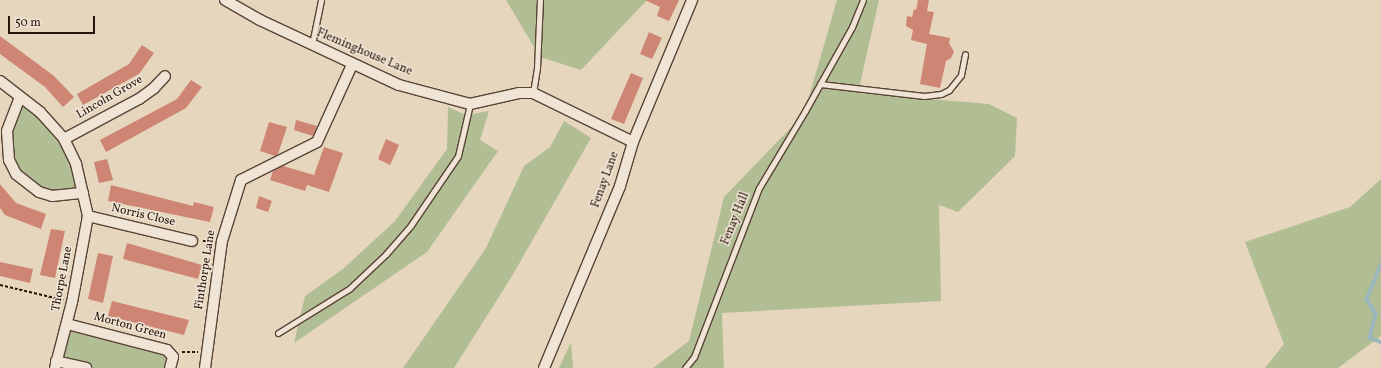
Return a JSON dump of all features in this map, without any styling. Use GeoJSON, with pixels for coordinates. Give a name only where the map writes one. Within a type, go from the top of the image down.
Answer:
{"type":"FeatureCollection","features":[{"type":"Feature","properties":{"kind":"street","name":"Fleminghouse Lane"},"geometry":{"type":"LineString","coordinates":[[225,0],[352,65],[399,85],[470,104],[519,93],[533,94],[633,142]]}},
{"type":"Feature","properties":{"kind":"street","name":"Fenay Lane"},"geometry":{"type":"LineString","coordinates":[[544,368],[620,186],[633,142],[692,0]]}},
{"type":"Feature","properties":{"kind":"street","name":"Finthorpe Lane"},"geometry":{"type":"LineString","coordinates":[[205,368],[222,241],[241,180],[317,142],[352,65]]}},
{"type":"Feature","properties":{"kind":"street","name":"Lincoln Grove"},"geometry":{"type":"LineString","coordinates":[[64,139],[139,99],[154,88],[165,76]]}},
{"type":"Feature","properties":{"kind":"street","name":"Thorpe Lane"},"geometry":{"type":"LineString","coordinates":[[0,81],[40,112],[64,139],[76,164],[88,216],[72,302],[56,365]]}},
{"type":"Feature","properties":{"kind":"street"},"geometry":{"type":"LineString","coordinates":[[20,97],[7,131],[9,160],[16,174],[39,192],[52,196],[83,193]]}},
{"type":"Feature","properties":{"kind":"street","name":"Norris Close"},"geometry":{"type":"LineString","coordinates":[[88,216],[192,241]]}},
{"type":"Feature","properties":{"kind":"street","name":"Morton Green"},"geometry":{"type":"LineString","coordinates":[[67,324],[167,350],[172,357],[170,368]]}},
{"type":"Feature","properties":{"kind":"street"},"geometry":{"type":"LineString","coordinates":[[56,365],[86,368]]}},
{"type":"Feature","properties":{"kind":"lane"},"geometry":{"type":"LineString","coordinates":[[312,45],[321,0]]}},
{"type":"Feature","properties":{"kind":"lane"},"geometry":{"type":"LineString","coordinates":[[533,94],[537,68],[540,0]]}},
{"type":"Feature","properties":{"kind":"lane","name":"Fenay Hall"},"geometry":{"type":"LineString","coordinates":[[685,368],[694,357],[759,188],[852,27],[863,0]]}},
{"type":"Feature","properties":{"kind":"lane"},"geometry":{"type":"LineString","coordinates":[[820,84],[917,95],[941,94],[949,90],[960,75],[965,54]]}},
{"type":"Feature","properties":{"kind":"lane"},"geometry":{"type":"LineString","coordinates":[[278,333],[349,289],[386,254],[410,225],[458,156],[470,104]]}},
{"type":"Feature","properties":{"kind":"path"},"geometry":{"type":"LineString","coordinates":[[192,241],[222,241]]}},
{"type":"Feature","properties":{"kind":"path"},"geometry":{"type":"LineString","coordinates":[[0,285],[72,302]]}},
{"type":"Feature","properties":{"kind":"path"},"geometry":{"type":"LineString","coordinates":[[167,350],[207,352]]}},
{"type":"Feature","properties":{"kind":"green space"},"geometry":{"type":"Polygon","coordinates":[[[506,0],[647,0],[581,70],[540,57],[506,0]]]}},
{"type":"Feature","properties":{"kind":"green space"},"geometry":{"type":"Polygon","coordinates":[[[837,0],[879,0],[858,93],[989,104],[1017,118],[1015,156],[958,212],[939,205],[941,301],[722,313],[724,368],[653,368],[689,341],[724,197],[804,114],[837,0]]]}},
{"type":"Feature","properties":{"kind":"green space"},"geometry":{"type":"Polygon","coordinates":[[[20,97],[64,139],[83,193],[52,196],[26,184],[6,145],[20,97]]]}},
{"type":"Feature","properties":{"kind":"green space"},"geometry":{"type":"Polygon","coordinates":[[[448,107],[466,115],[489,111],[480,140],[498,151],[427,252],[294,343],[305,296],[343,269],[395,221],[447,149],[448,107]]]}},
{"type":"Feature","properties":{"kind":"green space"},"geometry":{"type":"Polygon","coordinates":[[[564,121],[591,138],[512,276],[454,368],[403,368],[486,248],[524,166],[550,147],[564,121]]]}},
{"type":"Feature","properties":{"kind":"green space"},"geometry":{"type":"Polygon","coordinates":[[[1381,179],[1381,336],[1338,368],[1265,368],[1284,344],[1245,242],[1350,207],[1381,179]]]}},
{"type":"Feature","properties":{"kind":"green space"},"geometry":{"type":"Polygon","coordinates":[[[67,324],[167,350],[170,368],[86,368],[56,361],[67,324]]]}},
{"type":"Feature","properties":{"kind":"green space"},"geometry":{"type":"Polygon","coordinates":[[[571,342],[573,368],[559,368],[571,342]]]}},
{"type":"Feature","properties":{"kind":"building"},"geometry":{"type":"Polygon","coordinates":[[[645,0],[679,0],[669,21],[657,16],[660,7],[645,0]]]}},
{"type":"Feature","properties":{"kind":"building"},"geometry":{"type":"Polygon","coordinates":[[[918,0],[929,0],[927,11],[934,12],[929,34],[950,38],[949,43],[954,52],[951,58],[946,61],[940,88],[920,84],[927,44],[911,40],[913,30],[906,26],[907,16],[912,17],[914,9],[916,10],[918,0]]]}},
{"type":"Feature","properties":{"kind":"building"},"geometry":{"type":"Polygon","coordinates":[[[649,32],[662,38],[652,59],[640,54],[649,32]]]}},
{"type":"Feature","properties":{"kind":"building"},"geometry":{"type":"Polygon","coordinates":[[[0,36],[54,76],[74,97],[63,107],[45,87],[0,54],[0,36]]]}},
{"type":"Feature","properties":{"kind":"building"},"geometry":{"type":"Polygon","coordinates":[[[142,45],[154,53],[139,74],[83,105],[77,94],[129,64],[142,45]]]}},
{"type":"Feature","properties":{"kind":"building"},"geometry":{"type":"Polygon","coordinates":[[[631,73],[643,78],[624,124],[611,119],[631,73]]]}},
{"type":"Feature","properties":{"kind":"building"},"geometry":{"type":"Polygon","coordinates":[[[191,80],[202,87],[186,108],[106,152],[100,140],[177,99],[191,80]]]}},
{"type":"Feature","properties":{"kind":"building"},"geometry":{"type":"Polygon","coordinates":[[[296,120],[317,126],[313,136],[294,130],[296,120]]]}},
{"type":"Feature","properties":{"kind":"building"},"geometry":{"type":"Polygon","coordinates":[[[269,122],[287,127],[278,154],[275,156],[260,151],[269,122]]]}},
{"type":"Feature","properties":{"kind":"building"},"geometry":{"type":"Polygon","coordinates":[[[386,139],[399,145],[390,165],[378,159],[386,139]]]}},
{"type":"Feature","properties":{"kind":"building"},"geometry":{"type":"Polygon","coordinates":[[[324,147],[343,153],[329,192],[307,185],[305,191],[270,180],[273,171],[283,166],[314,175],[324,147]]]}},
{"type":"Feature","properties":{"kind":"building"},"geometry":{"type":"Polygon","coordinates":[[[107,159],[113,180],[99,183],[94,162],[107,159]]]}},
{"type":"Feature","properties":{"kind":"building"},"geometry":{"type":"Polygon","coordinates":[[[0,184],[16,203],[46,214],[41,229],[5,215],[0,208],[0,184]]]}},
{"type":"Feature","properties":{"kind":"building"},"geometry":{"type":"Polygon","coordinates":[[[111,185],[193,206],[194,202],[214,207],[210,222],[108,201],[111,185]]]}},
{"type":"Feature","properties":{"kind":"building"},"geometry":{"type":"Polygon","coordinates":[[[259,196],[272,201],[268,212],[256,208],[259,196]]]}},
{"type":"Feature","properties":{"kind":"building"},"geometry":{"type":"Polygon","coordinates":[[[51,229],[65,231],[55,278],[40,275],[51,229]]]}},
{"type":"Feature","properties":{"kind":"building"},"geometry":{"type":"Polygon","coordinates":[[[127,243],[202,265],[198,279],[123,259],[127,243]]]}},
{"type":"Feature","properties":{"kind":"building"},"geometry":{"type":"Polygon","coordinates":[[[98,253],[113,256],[103,303],[88,299],[98,253]]]}},
{"type":"Feature","properties":{"kind":"building"},"geometry":{"type":"Polygon","coordinates":[[[0,262],[33,269],[30,283],[0,276],[0,262]]]}},
{"type":"Feature","properties":{"kind":"building"},"geometry":{"type":"Polygon","coordinates":[[[112,301],[189,320],[184,335],[108,316],[112,301]]]}},
{"type":"Feature","properties":{"kind":"waterway"},"geometry":{"type":"LineString","coordinates":[[1381,265],[1367,299],[1376,314],[1370,338],[1381,342]]}}]}
